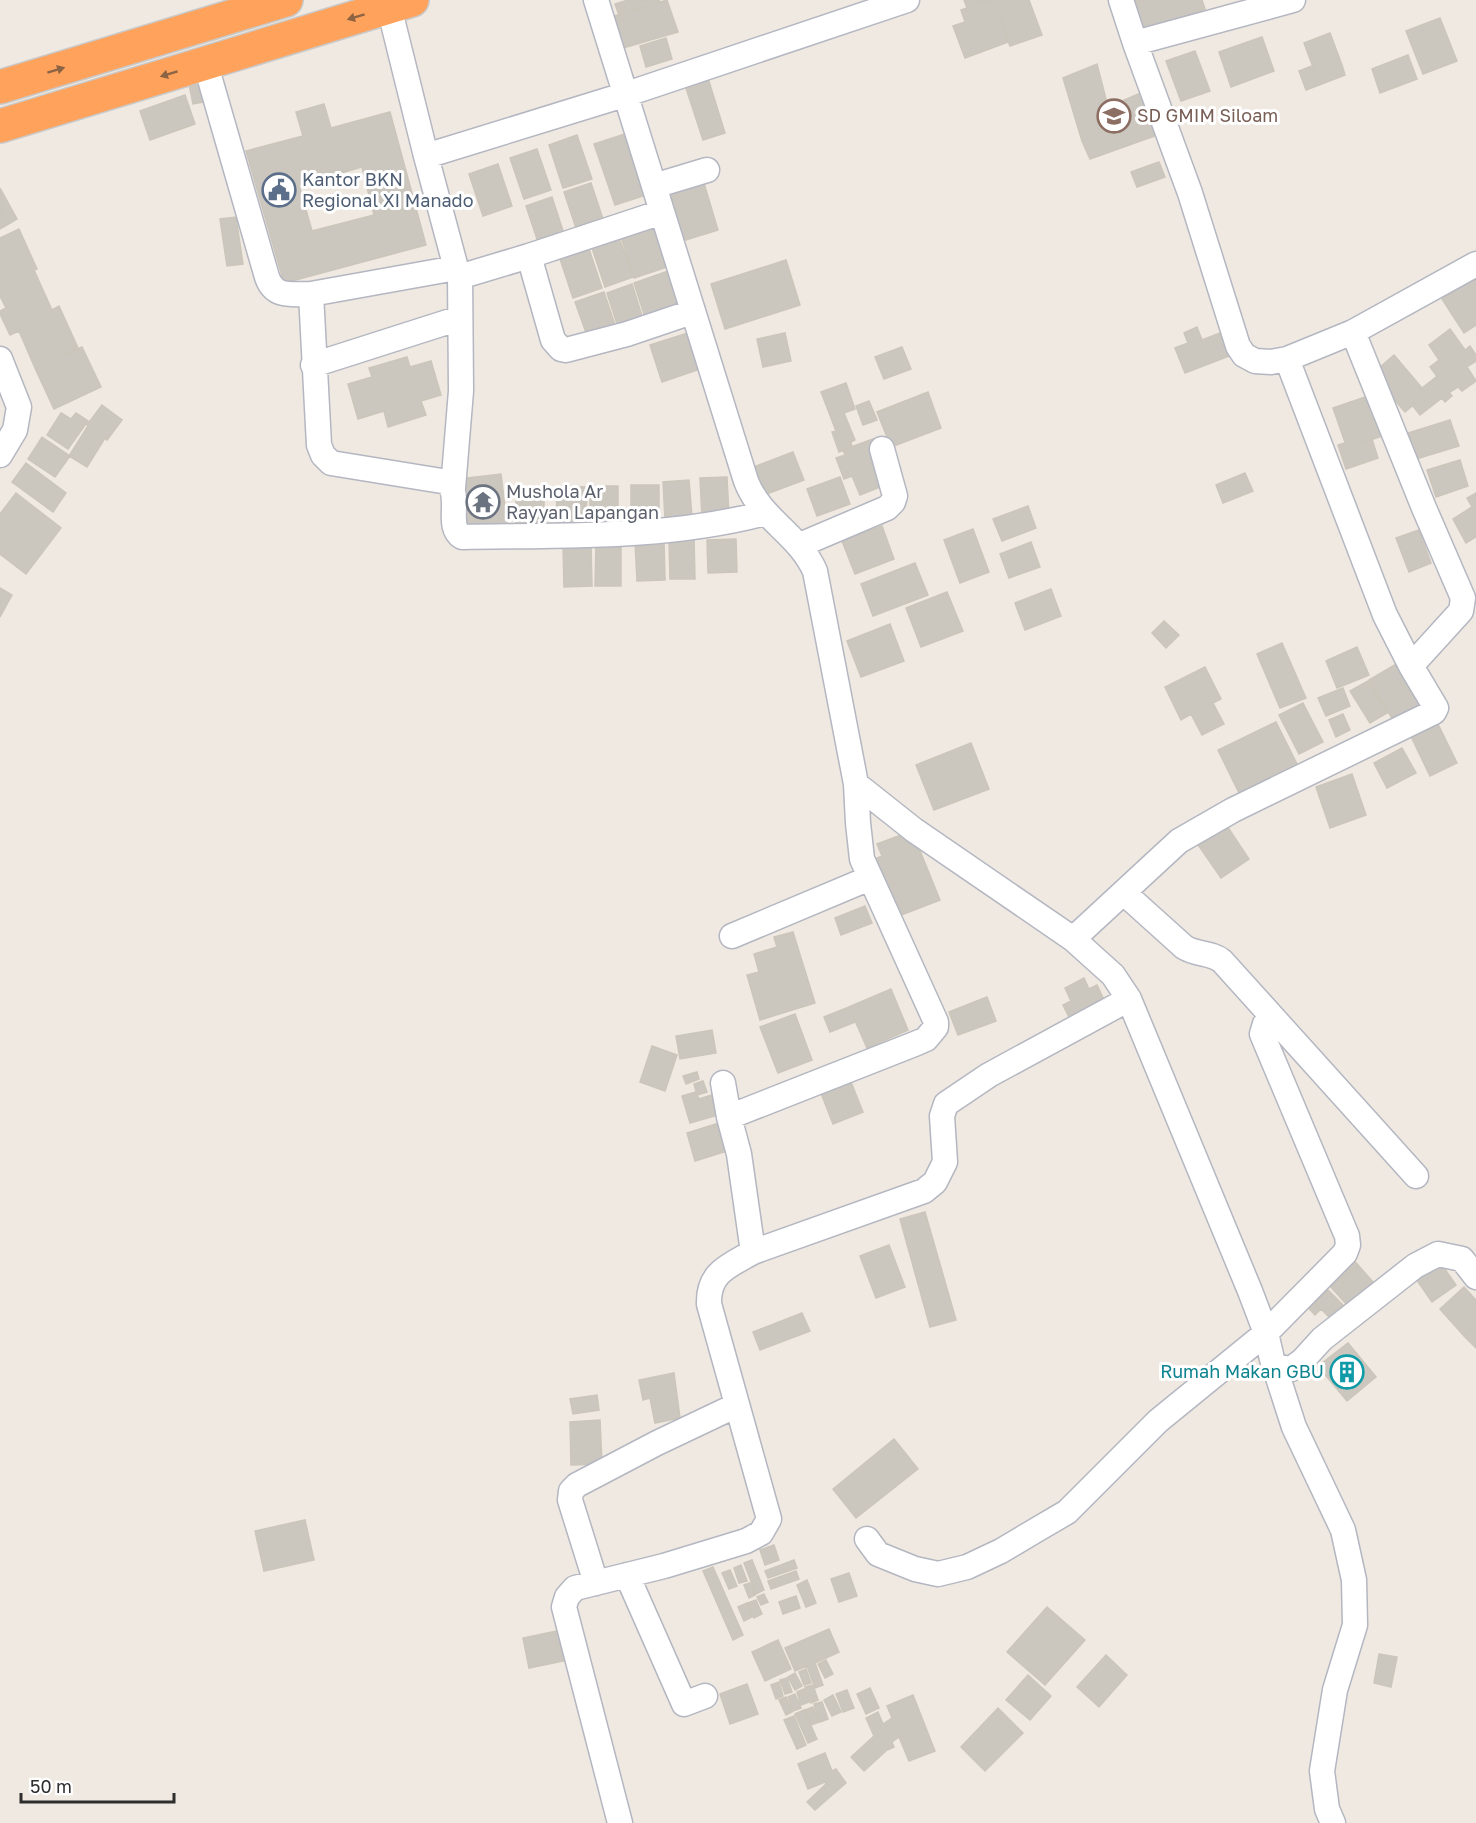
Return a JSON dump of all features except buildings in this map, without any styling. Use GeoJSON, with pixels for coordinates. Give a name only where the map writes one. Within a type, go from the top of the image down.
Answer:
{"type":"FeatureCollection","features":[{"type":"Feature","properties":{"kind":"highway"},"geometry":{"type":"LineString","coordinates":[[0,87],[241,7],[286,0]]}},
{"type":"Feature","properties":{"kind":"highway"},"geometry":{"type":"LineString","coordinates":[[0,126],[401,3]]}},
{"type":"Feature","properties":{"kind":"street"},"geometry":{"type":"LineString","coordinates":[[596,0],[746,481],[751,494],[765,513],[800,545],[815,570],[856,784],[862,860],[936,1022],[936,1027],[926,1039],[918,1043],[729,1117]]}},
{"type":"Feature","properties":{"kind":"street"},"geometry":{"type":"LineString","coordinates":[[426,156],[627,94],[907,0]]}},
{"type":"Feature","properties":{"kind":"street"},"geometry":{"type":"LineString","coordinates":[[1121,0],[1190,193],[1238,346],[1244,355],[1255,361],[1271,362],[1287,359],[1353,332],[1476,264]]}},
{"type":"Feature","properties":{"kind":"street"},"geometry":{"type":"LineString","coordinates":[[1135,43],[1293,0]]}},
{"type":"Feature","properties":{"kind":"street"},"geometry":{"type":"LineString","coordinates":[[401,3],[426,156],[458,271],[461,391],[453,488],[457,534],[462,537],[676,531],[765,513]]}},
{"type":"Feature","properties":{"kind":"street"},"geometry":{"type":"LineString","coordinates":[[205,62],[270,285],[275,291],[288,294],[311,294],[458,271],[469,274],[662,212]]}},
{"type":"Feature","properties":{"kind":"street"},"geometry":{"type":"LineString","coordinates":[[654,186],[707,170]]}},
{"type":"Feature","properties":{"kind":"street"},"geometry":{"type":"LineString","coordinates":[[529,256],[553,340],[558,347],[566,350],[627,334],[692,312]]}},
{"type":"Feature","properties":{"kind":"street"},"geometry":{"type":"LineString","coordinates":[[311,294],[313,365],[319,445],[323,455],[332,463],[448,482],[453,488]]}},
{"type":"Feature","properties":{"kind":"street"},"geometry":{"type":"LineString","coordinates":[[313,365],[460,318]]}},
{"type":"Feature","properties":{"kind":"street"},"geometry":{"type":"LineString","coordinates":[[1353,332],[1463,598],[1461,611],[1411,666]]}},
{"type":"Feature","properties":{"kind":"street"},"geometry":{"type":"LineString","coordinates":[[0,359],[19,407],[15,430],[0,455]]}},
{"type":"Feature","properties":{"kind":"street"},"geometry":{"type":"LineString","coordinates":[[1073,939],[1179,841],[1224,815],[1434,712],[1436,705],[1411,666],[1385,615],[1287,359]]}},
{"type":"Feature","properties":{"kind":"street"},"geometry":{"type":"LineString","coordinates":[[800,545],[887,508],[893,502],[895,496],[882,449]]}},
{"type":"Feature","properties":{"kind":"street"},"geometry":{"type":"LineString","coordinates":[[856,784],[914,830],[1073,939],[1113,975],[1129,999],[1266,1333],[1294,1427],[1343,1530],[1354,1580],[1355,1625],[1335,1690],[1322,1771],[1327,1809],[1333,1823]]}},
{"type":"Feature","properties":{"kind":"street"},"geometry":{"type":"LineString","coordinates":[[732,936],[870,878]]}},
{"type":"Feature","properties":{"kind":"street"},"geometry":{"type":"LineString","coordinates":[[1124,893],[1184,948],[1219,958],[1416,1176]]}},
{"type":"Feature","properties":{"kind":"street"},"geometry":{"type":"LineString","coordinates":[[620,1823],[564,1607],[567,1597],[575,1588],[664,1566],[746,1541],[761,1533],[769,1519],[709,1304],[708,1290],[713,1280],[721,1271],[753,1252],[924,1191],[935,1182],[945,1162],[942,1116],[946,1104],[988,1075],[1129,999]]}},
{"type":"Feature","properties":{"kind":"street"},"geometry":{"type":"LineString","coordinates":[[867,1539],[878,1554],[915,1569],[938,1574],[967,1566],[1000,1551],[1066,1512],[1158,1421],[1266,1333],[1346,1253],[1347,1236],[1262,1034],[1263,1026],[1273,1019]]}},
{"type":"Feature","properties":{"kind":"street"},"geometry":{"type":"LineString","coordinates":[[723,1083],[739,1154],[753,1252]]}},
{"type":"Feature","properties":{"kind":"street"},"geometry":{"type":"LineString","coordinates":[[1274,1366],[1291,1369],[1302,1361],[1322,1339],[1415,1266],[1438,1254],[1461,1259],[1476,1277]]}},
{"type":"Feature","properties":{"kind":"street"},"geometry":{"type":"LineString","coordinates":[[596,1583],[570,1500],[571,1491],[577,1485],[657,1443],[737,1405]]}},
{"type":"Feature","properties":{"kind":"street"},"geometry":{"type":"LineString","coordinates":[[627,1575],[684,1704],[705,1695]]}},
{"type":"Feature","properties":{"kind":"place","name":"SD GMIM Siloam"},"geometry":{"type":"Point","coordinates":[1114,116]}},
{"type":"Feature","properties":{"kind":"place","name":"Kantor BKN Regional XI Manado"},"geometry":{"type":"Point","coordinates":[279,190]}},
{"type":"Feature","properties":{"kind":"place","name":"Mushola Ar Rayyan Lapangan"},"geometry":{"type":"Point","coordinates":[483,502]}},
{"type":"Feature","properties":{"kind":"place","name":"Rumah Makan GBU"},"geometry":{"type":"Point","coordinates":[1347,1372]}}]}
